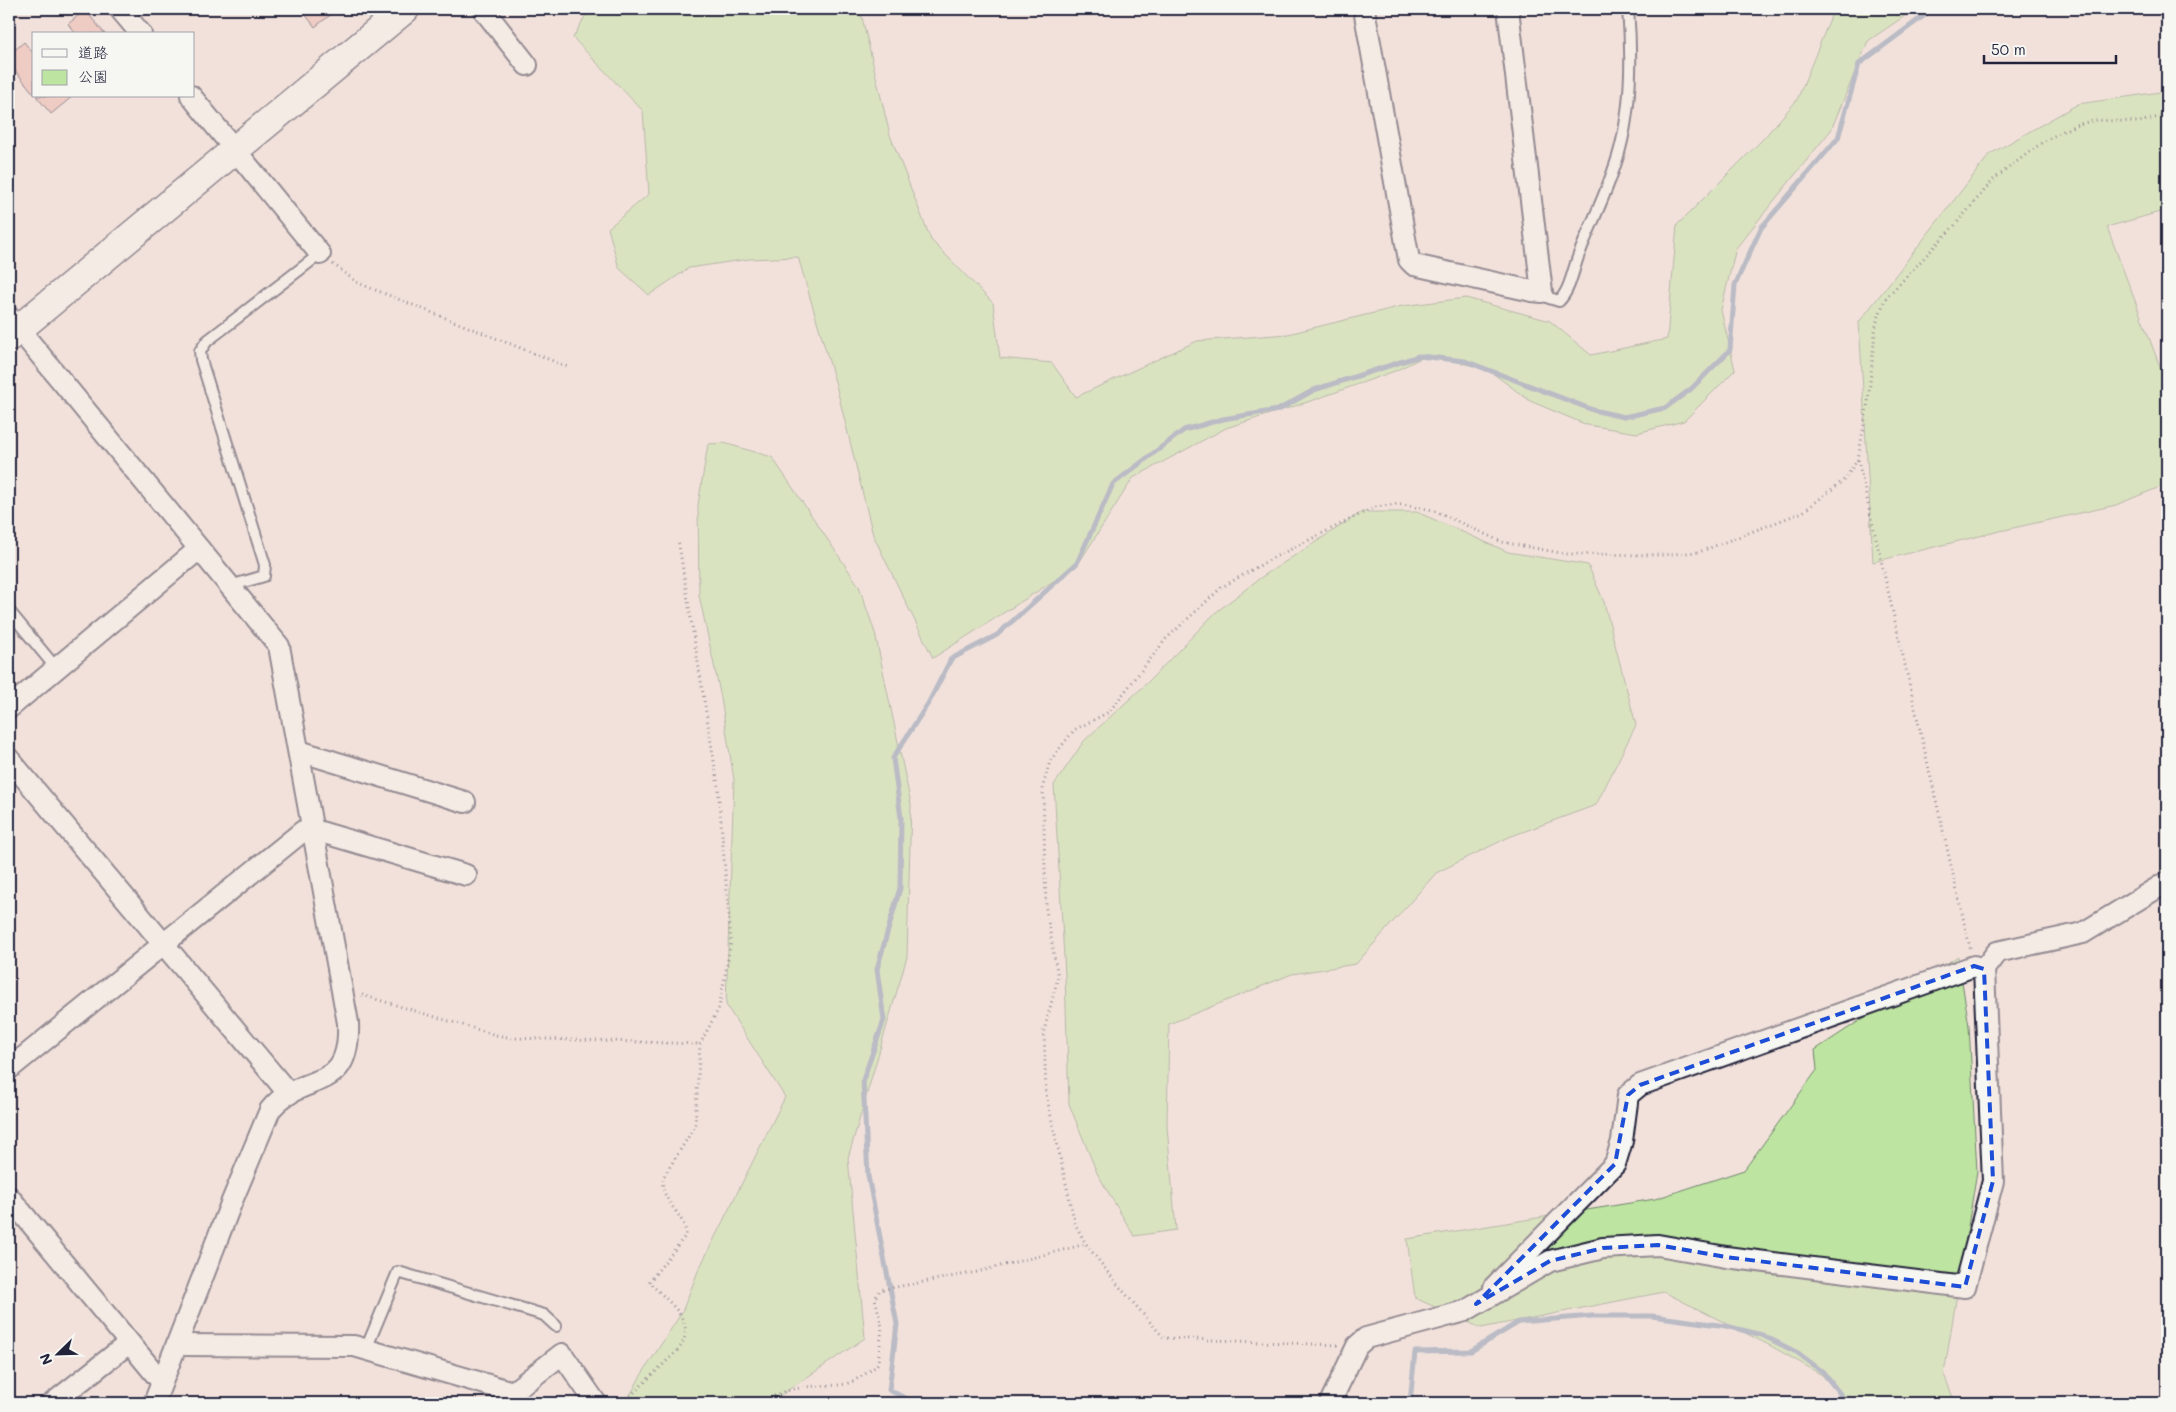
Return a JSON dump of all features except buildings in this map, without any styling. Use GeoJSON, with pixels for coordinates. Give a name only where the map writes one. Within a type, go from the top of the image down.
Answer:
{"type":"FeatureCollection","features":[{"type":"Feature","properties":{"kind":"street"},"geometry":{"type":"LineString","coordinates":[[120,9],[139,32]]}},
{"type":"Feature","properties":{"kind":"street"},"geometry":{"type":"LineString","coordinates":[[154,1403],[232,1201],[270,1110],[277,1102],[289,1094],[326,1078],[337,1070],[348,1048],[348,1023],[280,646],[12,328],[236,150],[405,9]]}},
{"type":"Feature","properties":{"kind":"street"},"geometry":{"type":"LineString","coordinates":[[483,9],[527,65]]}},
{"type":"Feature","properties":{"kind":"street"},"geometry":{"type":"LineString","coordinates":[[1364,9],[1409,260],[1414,265],[1542,292],[1508,9]]}},
{"type":"Feature","properties":{"kind":"street"},"geometry":{"type":"LineString","coordinates":[[194,98],[320,254]]}},
{"type":"Feature","properties":{"kind":"street"},"geometry":{"type":"LineString","coordinates":[[9,708],[199,549]]}},
{"type":"Feature","properties":{"kind":"street"},"geometry":{"type":"LineString","coordinates":[[300,751],[465,802]]}},
{"type":"Feature","properties":{"kind":"street"},"geometry":{"type":"LineString","coordinates":[[9,759],[289,1094]]}},
{"type":"Feature","properties":{"kind":"street"},"geometry":{"type":"LineString","coordinates":[[9,1070],[303,831],[314,830],[466,875]]}},
{"type":"Feature","properties":{"kind":"street"},"geometry":{"type":"LineString","coordinates":[[1476,1304],[1615,1164],[1622,1140],[1628,1095],[1640,1084],[1979,967],[1997,952],[2083,933],[2167,882]]}},
{"type":"Feature","properties":{"kind":"street"},"geometry":{"type":"LineString","coordinates":[[1330,1403],[1357,1346],[1366,1338],[1465,1310],[1550,1261],[1603,1248],[1658,1245],[1726,1258],[1964,1287],[1993,1181],[1979,967]]}},
{"type":"Feature","properties":{"kind":"street"},"geometry":{"type":"LineString","coordinates":[[9,1197],[161,1381]]}},
{"type":"Feature","properties":{"kind":"street"},"geometry":{"type":"LineString","coordinates":[[53,1403],[129,1342]]}},
{"type":"Feature","properties":{"kind":"street"},"geometry":{"type":"LineString","coordinates":[[177,1345],[354,1346],[512,1392],[562,1354],[596,1403]]}},
{"type":"Feature","properties":{"kind":"lane"},"geometry":{"type":"LineString","coordinates":[[1542,292],[1549,298],[1559,301],[1566,294],[1574,265],[1620,150],[1631,82],[1631,44],[1628,9]]}},
{"type":"Feature","properties":{"kind":"lane"},"geometry":{"type":"LineString","coordinates":[[230,586],[264,576],[265,565],[201,360],[200,351],[207,342],[320,254]]}},
{"type":"Feature","properties":{"kind":"lane"},"geometry":{"type":"LineString","coordinates":[[9,611],[56,668]]}},
{"type":"Feature","properties":{"kind":"lane"},"geometry":{"type":"LineString","coordinates":[[366,1349],[398,1272],[544,1315],[556,1326]]}},
{"type":"Feature","properties":{"kind":"path"},"geometry":{"type":"LineString","coordinates":[[1357,1346],[1164,1338],[1116,1284],[1086,1244],[1075,1224],[1046,1094],[1044,1031],[1058,977],[1046,910],[1043,786],[1050,762],[1074,730],[1109,712],[1166,639],[1222,587],[1272,559],[1375,508],[1397,504],[1433,510],[1502,542],[1566,554],[1662,555],[1699,552],[1803,512],[1845,479],[1858,459],[1868,402],[1876,324],[1885,300],[1955,225],[1994,179],[2044,141],[2075,125],[2097,120],[2139,122],[2167,115]]}},
{"type":"Feature","properties":{"kind":"path"},"geometry":{"type":"LineString","coordinates":[[320,254],[358,283],[568,367]]}},
{"type":"Feature","properties":{"kind":"path"},"geometry":{"type":"LineString","coordinates":[[1858,459],[1979,967]]}},
{"type":"Feature","properties":{"kind":"path"},"geometry":{"type":"LineString","coordinates":[[623,1403],[677,1351],[683,1344],[686,1336],[685,1321],[649,1282],[686,1235],[686,1227],[663,1193],[663,1178],[695,1126],[700,1044],[719,1008],[731,942],[718,786],[678,539]]}},
{"type":"Feature","properties":{"kind":"path"},"geometry":{"type":"LineString","coordinates":[[342,989],[496,1035],[513,1038],[700,1044]]}},
{"type":"Feature","properties":{"kind":"path"},"geometry":{"type":"LineString","coordinates":[[761,1403],[784,1391],[810,1386],[844,1384],[854,1381],[876,1366],[878,1363],[882,1327],[875,1298],[880,1290],[977,1272],[1086,1244]]}},
{"type":"Feature","properties":{"kind":"highlighted area"},"geometry":{"type":"Polygon","coordinates":[[[1974,966],[1984,969],[1993,1181],[1965,1287],[1726,1257],[1658,1245],[1603,1248],[1550,1261],[1476,1304],[1615,1164],[1628,1095],[1640,1085],[1974,966]]]}},
{"type":"Feature","properties":{"kind":"green space"},"geometry":{"type":"Polygon","coordinates":[[[589,9],[860,9],[890,135],[931,240],[993,303],[1000,358],[1052,363],[1076,397],[1197,341],[1288,334],[1402,306],[1466,298],[1550,321],[1591,355],[1667,339],[1677,225],[1763,139],[1797,100],[1834,9],[1915,9],[1868,41],[1831,130],[1736,248],[1721,310],[1735,370],[1684,421],[1637,433],[1587,425],[1530,401],[1487,369],[1427,355],[1395,371],[1314,400],[1226,428],[1133,478],[1077,566],[933,658],[873,535],[836,385],[798,257],[749,259],[689,268],[649,295],[619,268],[608,228],[649,194],[643,111],[573,38],[589,9]]]}},
{"type":"Feature","properties":{"kind":"green space"},"geometry":{"type":"Polygon","coordinates":[[[2167,91],[2167,210],[2107,227],[2167,385],[2167,484],[2116,505],[1873,562],[1859,322],[1990,154],[2078,104],[2167,91]]]}},
{"type":"Feature","properties":{"kind":"green space"},"geometry":{"type":"Polygon","coordinates":[[[724,443],[772,457],[859,586],[875,633],[911,804],[907,957],[848,1158],[865,1338],[769,1403],[626,1403],[640,1377],[682,1312],[698,1271],[785,1097],[726,1005],[734,780],[721,698],[699,595],[698,505],[708,444],[724,443]]]}},
{"type":"Feature","properties":{"kind":"green space"},"geometry":{"type":"Polygon","coordinates":[[[1362,512],[1417,512],[1508,552],[1588,565],[1604,602],[1636,725],[1596,805],[1509,837],[1436,873],[1356,964],[1292,974],[1169,1024],[1167,1126],[1176,1230],[1134,1236],[1097,1173],[1069,1104],[1065,975],[1054,785],[1084,741],[1146,684],[1215,613],[1260,578],[1362,512]]]}},
{"type":"Feature","properties":{"kind":"green space"},"geometry":{"type":"Polygon","coordinates":[[[1958,956],[1969,1026],[1977,1171],[1944,1374],[1955,1403],[1846,1403],[1822,1375],[1769,1345],[1664,1292],[1481,1328],[1415,1298],[1407,1239],[1655,1199],[1744,1170],[1817,1070],[1815,1050],[1958,956]]]}},
{"type":"Feature","properties":{"kind":"waterway"},"geometry":{"type":"LineString","coordinates":[[915,1403],[889,1390],[897,1324],[868,1176],[863,1080],[884,1020],[877,969],[900,888],[901,818],[893,758],[929,702],[951,659],[997,635],[1077,563],[1113,484],[1184,430],[1223,419],[1278,410],[1314,390],[1419,356],[1465,361],[1593,410],[1624,417],[1665,408],[1691,389],[1730,350],[1735,285],[1761,228],[1838,138],[1859,64],[1933,9]]}},
{"type":"Feature","properties":{"kind":"waterway"},"geometry":{"type":"LineString","coordinates":[[1410,1403],[1415,1352],[1471,1351],[1519,1322],[1592,1316],[1652,1316],[1726,1326],[1762,1335],[1798,1353],[1823,1372],[1847,1403]]}}]}
